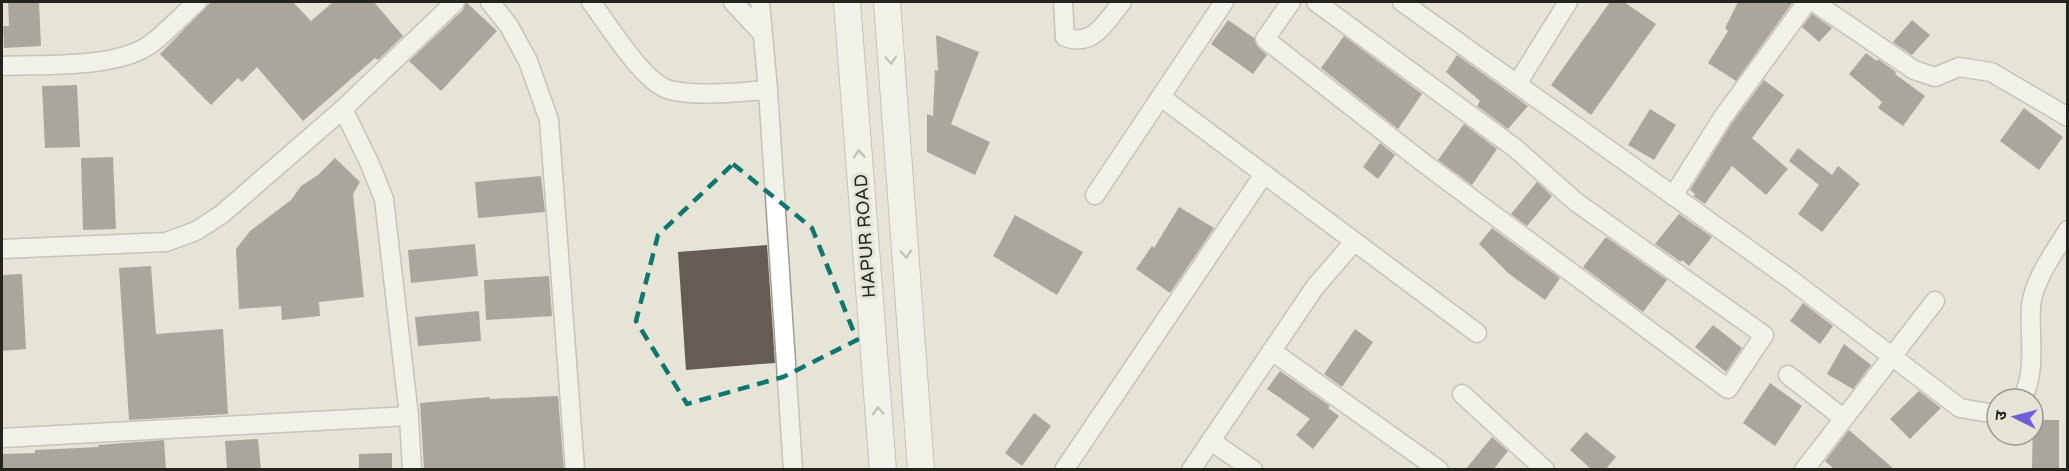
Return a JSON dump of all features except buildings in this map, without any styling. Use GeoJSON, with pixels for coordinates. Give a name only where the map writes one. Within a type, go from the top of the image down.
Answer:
{"type":"FeatureCollection","features":[{"type":"Feature","properties":{"kind":"main road","name":"HAPUR ROAD"},"geometry":{"type":"LineString","coordinates":[[847,2],[883,470]]}},
{"type":"Feature","properties":{"kind":"main road"},"geometry":{"type":"LineString","coordinates":[[887,2],[921,470]]}},
{"type":"Feature","properties":{"kind":"street"},"geometry":{"type":"LineString","coordinates":[[2,66],[102,62],[135,53],[151,44],[196,2]]}},
{"type":"Feature","properties":{"kind":"street"},"geometry":{"type":"LineString","coordinates":[[2,249],[166,242],[196,231],[238,201],[343,109],[455,2]]}},
{"type":"Feature","properties":{"kind":"street"},"geometry":{"type":"LineString","coordinates":[[490,2],[509,26],[528,61],[549,120],[575,470]]}},
{"type":"Feature","properties":{"kind":"street"},"geometry":{"type":"LineString","coordinates":[[591,2],[647,77],[668,90],[700,93],[768,90]]}},
{"type":"Feature","properties":{"kind":"street"},"geometry":{"type":"LineString","coordinates":[[734,2],[762,32]]}},
{"type":"Feature","properties":{"kind":"street"},"geometry":{"type":"LineString","coordinates":[[760,2],[793,470]]}},
{"type":"Feature","properties":{"kind":"street"},"geometry":{"type":"LineString","coordinates":[[1063,2],[1065,37],[1076,41],[1093,37],[1122,2]]}},
{"type":"Feature","properties":{"kind":"street"},"geometry":{"type":"LineString","coordinates":[[1095,195],[1224,2]]}},
{"type":"Feature","properties":{"kind":"street"},"geometry":{"type":"LineString","coordinates":[[1291,2],[1265,39],[1425,164],[1728,389],[1764,335],[1576,202],[1515,148],[1316,2]]}},
{"type":"Feature","properties":{"kind":"street"},"geometry":{"type":"LineString","coordinates":[[1402,2],[1790,279],[1960,408],[1985,412]]}},
{"type":"Feature","properties":{"kind":"street"},"geometry":{"type":"LineString","coordinates":[[1517,84],[1568,2]]}},
{"type":"Feature","properties":{"kind":"street"},"geometry":{"type":"LineString","coordinates":[[1673,196],[1723,117],[1807,2]]}},
{"type":"Feature","properties":{"kind":"street"},"geometry":{"type":"LineString","coordinates":[[1814,2],[1914,70],[1935,77],[1959,67],[1991,72],[2067,117]]}},
{"type":"Feature","properties":{"kind":"street"},"geometry":{"type":"LineString","coordinates":[[1161,97],[1477,333]]}},
{"type":"Feature","properties":{"kind":"street"},"geometry":{"type":"LineString","coordinates":[[343,109],[384,199],[409,416],[412,470]]}},
{"type":"Feature","properties":{"kind":"street"},"geometry":{"type":"LineString","coordinates":[[1064,470],[1264,174]]}},
{"type":"Feature","properties":{"kind":"street"},"geometry":{"type":"LineString","coordinates":[[2026,387],[2031,373],[2031,305],[2036,287],[2067,230]]}},
{"type":"Feature","properties":{"kind":"street"},"geometry":{"type":"LineString","coordinates":[[1191,470],[1316,287],[1354,242]]}},
{"type":"Feature","properties":{"kind":"street"},"geometry":{"type":"LineString","coordinates":[[1804,470],[1935,301]]}},
{"type":"Feature","properties":{"kind":"street"},"geometry":{"type":"LineString","coordinates":[[1272,351],[1439,470]]}},
{"type":"Feature","properties":{"kind":"street"},"geometry":{"type":"LineString","coordinates":[[1788,375],[1843,418]]}},
{"type":"Feature","properties":{"kind":"street"},"geometry":{"type":"LineString","coordinates":[[1461,394],[1545,470]]}},
{"type":"Feature","properties":{"kind":"street"},"geometry":{"type":"LineString","coordinates":[[2,438],[409,416]]}},
{"type":"Feature","properties":{"kind":"street"},"geometry":{"type":"LineString","coordinates":[[1211,441],[1253,470]]}},
{"type":"Feature","properties":{"kind":"highlighted area"},"geometry":{"type":"Polygon","coordinates":[[[733,164],[812,228],[857,340],[783,377],[687,404],[636,321],[658,235],[733,164]]]}}]}
